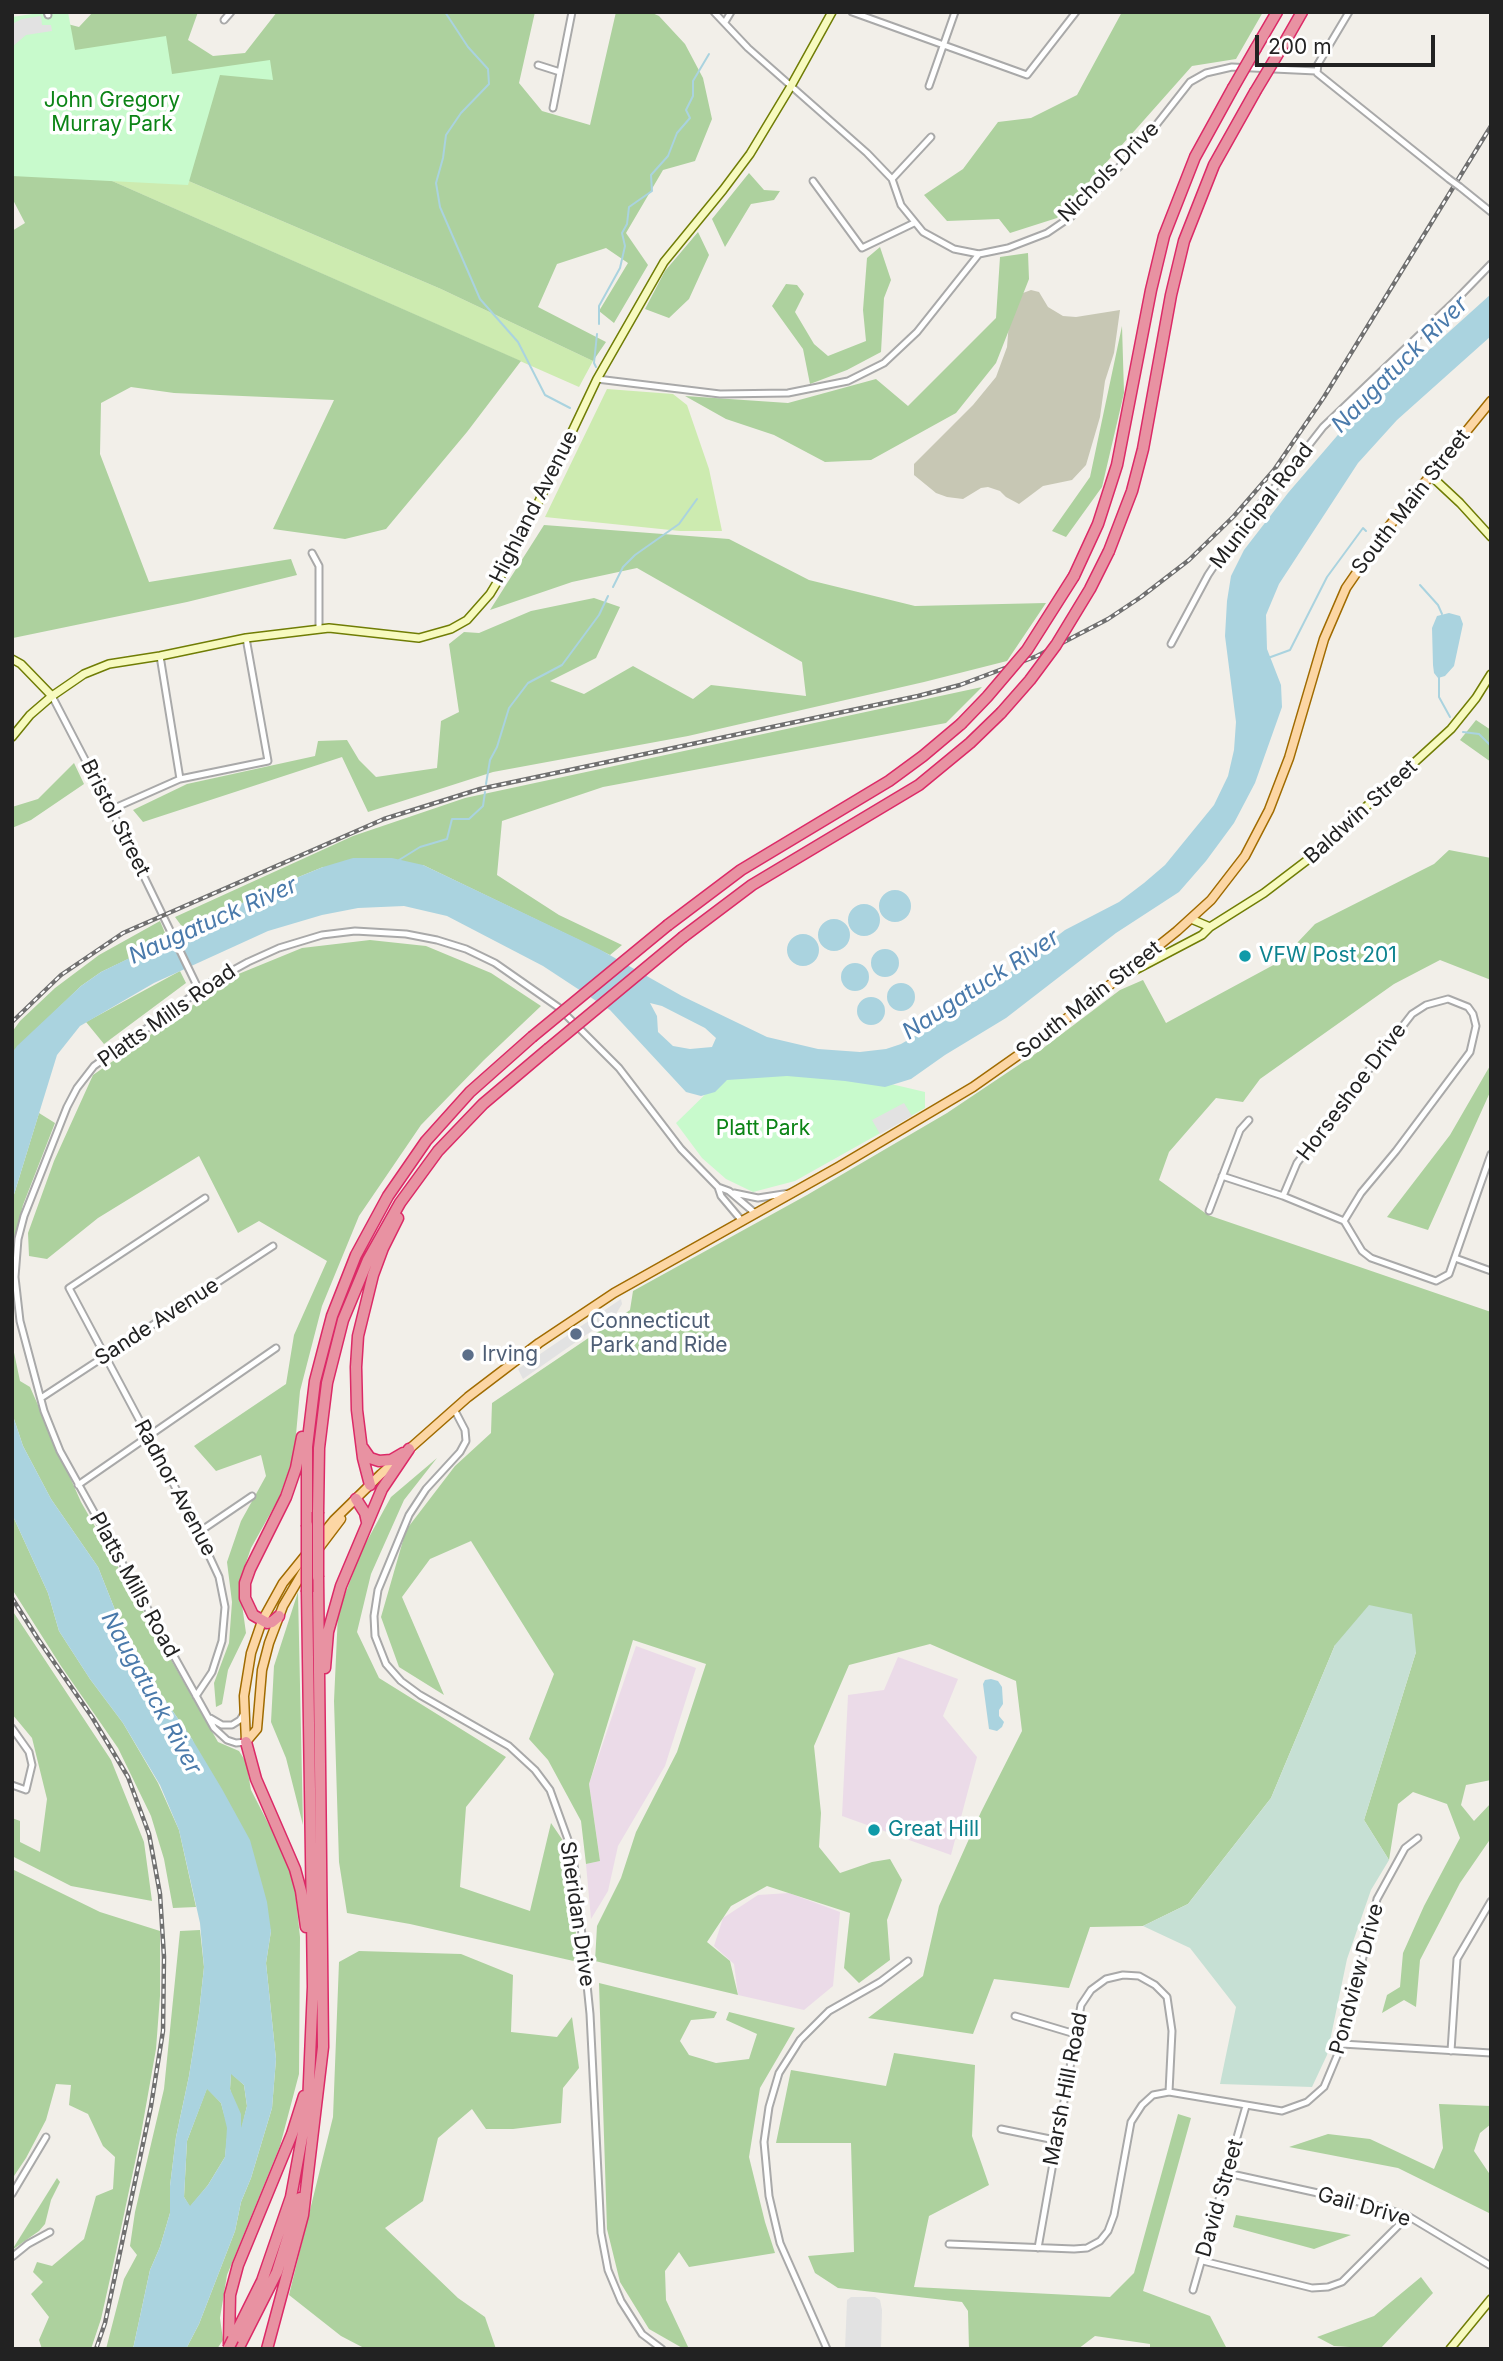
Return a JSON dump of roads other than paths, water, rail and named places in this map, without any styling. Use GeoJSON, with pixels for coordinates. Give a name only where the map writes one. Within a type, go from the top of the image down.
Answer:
{"type":"FeatureCollection","features":[{"type":"Feature","properties":{"kind":"highway"},"geometry":{"type":"LineString","coordinates":[[279,1616],[272,1622],[262,1621],[253,1615],[247,1605],[245,1583],[293,1478],[309,1398],[332,1316],[351,1265],[376,1215],[426,1141],[463,1099],[532,1037],[732,876],[906,769],[961,724],[1027,650],[1074,576],[1098,524],[1118,465],[1150,290],[1164,236],[1195,156],[1277,12]]}},
{"type":"Feature","properties":{"kind":"highway"},"geometry":{"type":"LineString","coordinates":[[267,2349],[303,2215],[324,2012],[318,1577],[319,1448],[332,1362],[347,1310],[368,1260],[388,1222],[425,1168],[453,1135],[499,1090],[683,937],[752,885],[919,785],[954,757],[1000,713],[1056,645],[1090,589],[1109,551],[1138,470],[1171,295],[1184,241],[1214,165],[1302,12]]}},
{"type":"Feature","properties":{"kind":"highway"},"geometry":{"type":"LineString","coordinates":[[370,1485],[356,1398],[361,1321],[383,1248],[401,1214],[453,1135]]}},
{"type":"Feature","properties":{"kind":"highway"},"geometry":{"type":"LineString","coordinates":[[232,2346],[262,2281],[291,2197],[308,2105],[313,1987],[307,1447],[320,1360]]}},
{"type":"Feature","properties":{"kind":"highway"},"geometry":{"type":"LineString","coordinates":[[360,1434],[364,1450],[374,1460],[391,1460],[409,1449]]}},
{"type":"Feature","properties":{"kind":"highway"},"geometry":{"type":"LineString","coordinates":[[321,1735],[331,1621],[341,1586],[386,1482],[409,1449]]}},
{"type":"Feature","properties":{"kind":"highway"},"geometry":{"type":"LineString","coordinates":[[356,1499],[367,1517],[366,1526]]}},
{"type":"Feature","properties":{"kind":"highway"},"geometry":{"type":"LineString","coordinates":[[246,1742],[256,1779],[299,1880],[313,1987]]}},
{"type":"Feature","properties":{"kind":"highway"},"geometry":{"type":"LineString","coordinates":[[232,2346],[230,2295],[238,2265],[292,2134],[304,2096],[310,2061]]}},
{"type":"Feature","properties":{"kind":"highway"},"geometry":{"type":"LineString","coordinates":[[232,2346],[254,2322],[277,2272],[295,2218],[314,2129]]}},
{"type":"Feature","properties":{"kind":"main road","name":"Highland Avenue"},"geometry":{"type":"LineString","coordinates":[[12,737],[30,715],[52,696],[83,674],[109,664],[246,638],[319,629],[368,631],[419,638],[451,629],[467,620],[490,594],[513,556],[597,379],[664,262],[734,176],[791,86],[832,12]]}},
{"type":"Feature","properties":{"kind":"main road","name":"South Main Street"},"geometry":{"type":"LineString","coordinates":[[356,1499],[454,1409],[529,1350],[595,1305],[973,1087],[1120,977],[1211,900],[1237,868],[1269,810],[1289,758],[1324,639],[1346,588],[1374,546],[1491,401]]}},
{"type":"Feature","properties":{"kind":"main road"},"geometry":{"type":"LineString","coordinates":[[1430,475],[1491,537]]}},
{"type":"Feature","properties":{"kind":"main road","name":"Bristol Street"},"geometry":{"type":"LineString","coordinates":[[12,659],[21,664],[52,696]]}},
{"type":"Feature","properties":{"kind":"main road","name":"Baldwin Street"},"geometry":{"type":"LineString","coordinates":[[1120,977],[1204,934],[1210,927],[1273,887],[1348,825],[1456,724],[1491,674]]}},
{"type":"Feature","properties":{"kind":"main road"},"geometry":{"type":"LineString","coordinates":[[1191,919],[1210,927]]}},
{"type":"Feature","properties":{"kind":"main road"},"geometry":{"type":"LineString","coordinates":[[246,1742],[244,1712],[248,1667],[262,1621],[277,1592],[296,1565],[327,1527],[356,1499]]}},
{"type":"Feature","properties":{"kind":"main road"},"geometry":{"type":"LineString","coordinates":[[246,1742],[254,1735],[259,1724],[262,1670],[279,1616],[310,1560],[356,1499]]}},
{"type":"Feature","properties":{"kind":"main road"},"geometry":{"type":"LineString","coordinates":[[1450,2349],[1491,2299]]}},
{"type":"Feature","properties":{"kind":"street"},"geometry":{"type":"LineString","coordinates":[[224,20],[232,12]]}},
{"type":"Feature","properties":{"kind":"street"},"geometry":{"type":"LineString","coordinates":[[553,107],[572,12]]}},
{"type":"Feature","properties":{"kind":"street","name":"Nichols Drive"},"geometry":{"type":"LineString","coordinates":[[714,12],[748,48],[867,153],[892,179],[901,205],[914,223],[935,241],[954,249],[979,254],[1009,248],[1046,233],[1072,216],[1142,142],[1197,77],[1214,69],[1232,67],[1316,71]]}},
{"type":"Feature","properties":{"kind":"street"},"geometry":{"type":"LineString","coordinates":[[725,22],[731,12]]}},
{"type":"Feature","properties":{"kind":"street"},"geometry":{"type":"LineString","coordinates":[[852,12],[1027,75],[1076,12]]}},
{"type":"Feature","properties":{"kind":"street"},"geometry":{"type":"LineString","coordinates":[[929,86],[955,12]]}},
{"type":"Feature","properties":{"kind":"street"},"geometry":{"type":"LineString","coordinates":[[1349,12],[1316,71],[1326,82],[1491,212]]}},
{"type":"Feature","properties":{"kind":"street"},"geometry":{"type":"LineString","coordinates":[[538,65],[560,72]]}},
{"type":"Feature","properties":{"kind":"street"},"geometry":{"type":"LineString","coordinates":[[892,179],[931,137]]}},
{"type":"Feature","properties":{"kind":"street"},"geometry":{"type":"LineString","coordinates":[[813,181],[862,248],[914,223]]}},
{"type":"Feature","properties":{"kind":"street"},"geometry":{"type":"LineString","coordinates":[[597,379],[720,394],[788,393],[848,381],[884,363],[917,332],[979,254]]}},
{"type":"Feature","properties":{"kind":"street","name":"Municipal Road"},"geometry":{"type":"LineString","coordinates":[[1171,644],[1208,575],[1238,530],[1323,427],[1491,264]]}},
{"type":"Feature","properties":{"kind":"street"},"geometry":{"type":"LineString","coordinates":[[312,553],[319,566],[319,629]]}},
{"type":"Feature","properties":{"kind":"street"},"geometry":{"type":"LineString","coordinates":[[110,810],[180,779],[268,761],[246,638]]}},
{"type":"Feature","properties":{"kind":"street"},"geometry":{"type":"LineString","coordinates":[[160,656],[180,779]]}},
{"type":"Feature","properties":{"kind":"street","name":"Bristol Street"},"geometry":{"type":"LineString","coordinates":[[52,696],[200,990]]}},
{"type":"Feature","properties":{"kind":"street","name":"Platts Mills Road"},"geometry":{"type":"LineString","coordinates":[[246,1742],[236,1743],[222,1737],[206,1715],[78,1485],[55,1441],[20,1321],[15,1287],[18,1239],[31,1195],[62,1116],[88,1072],[200,990],[234,968],[263,954],[322,935],[355,931],[398,933],[437,940],[466,949],[519,978],[579,1026],[619,1068],[681,1149],[718,1187],[758,1198],[793,1193]]}},
{"type":"Feature","properties":{"kind":"street","name":"Horseshoe Drive"},"geometry":{"type":"LineString","coordinates":[[1283,1196],[1297,1163],[1412,1014],[1426,1005],[1448,999],[1468,1007],[1476,1026],[1470,1052],[1361,1193],[1344,1221]]}},
{"type":"Feature","properties":{"kind":"street"},"geometry":{"type":"LineString","coordinates":[[1209,1211],[1240,1130],[1250,1120]]}},
{"type":"Feature","properties":{"kind":"street"},"geometry":{"type":"LineString","coordinates":[[1222,1177],[1283,1196],[1344,1221],[1362,1251],[1371,1258],[1436,1282],[1449,1274],[1491,1154]]}},
{"type":"Feature","properties":{"kind":"street","name":"Platts Mills Road"},"geometry":{"type":"LineString","coordinates":[[718,1187],[721,1196],[742,1221]]}},
{"type":"Feature","properties":{"kind":"street","name":"Platts Mills Road"},"geometry":{"type":"LineString","coordinates":[[729,1191],[756,1214]]}},
{"type":"Feature","properties":{"kind":"street","name":"Radnor Avenue"},"geometry":{"type":"LineString","coordinates":[[196,1696],[216,1661],[222,1641],[225,1618],[219,1577],[199,1532],[69,1288],[205,1198]]}},
{"type":"Feature","properties":{"kind":"street","name":"Sande Avenue"},"geometry":{"type":"LineString","coordinates":[[41,1398],[273,1246]]}},
{"type":"Feature","properties":{"kind":"street"},"geometry":{"type":"LineString","coordinates":[[1455,1258],[1491,1271]]}},
{"type":"Feature","properties":{"kind":"street"},"geometry":{"type":"LineString","coordinates":[[78,1485],[276,1348]]}},
{"type":"Feature","properties":{"kind":"street","name":"Sheridan Drive"},"geometry":{"type":"LineString","coordinates":[[454,1409],[465,1430],[466,1441],[460,1452],[426,1489],[409,1516],[376,1599],[373,1616],[375,1636],[387,1664],[401,1681],[509,1746],[535,1770],[550,1790],[571,1848],[577,1888],[590,2014],[601,2233],[608,2270],[621,2301],[642,2334],[662,2349]]}},
{"type":"Feature","properties":{"kind":"street"},"geometry":{"type":"LineString","coordinates":[[199,1532],[252,1496]]}},
{"type":"Feature","properties":{"kind":"street"},"geometry":{"type":"LineString","coordinates":[[206,1715],[227,1726],[237,1723],[244,1712]]}},
{"type":"Feature","properties":{"kind":"street"},"geometry":{"type":"LineString","coordinates":[[12,1728],[29,1752],[32,1765],[26,1790],[12,1785]]}},
{"type":"Feature","properties":{"kind":"street","name":"Pondview Drive"},"geometry":{"type":"LineString","coordinates":[[1169,2092],[1282,2111],[1307,2102],[1324,2087],[1342,2044],[1377,1899],[1405,1848],[1418,1838]]}},
{"type":"Feature","properties":{"kind":"street"},"geometry":{"type":"LineString","coordinates":[[1451,2051],[1457,1959],[1491,1901]]}},
{"type":"Feature","properties":{"kind":"street"},"geometry":{"type":"LineString","coordinates":[[827,2349],[780,2243],[769,2196],[765,2152],[769,2107],[779,2073],[800,2040],[830,2011],[880,1982],[908,1961]]}},
{"type":"Feature","properties":{"kind":"street","name":"Marsh Hill Road"},"geometry":{"type":"LineString","coordinates":[[1038,2248],[1081,2005],[1091,1990],[1106,1979],[1123,1975],[1139,1976],[1155,1985],[1167,1997],[1172,2031],[1169,2092]]}},
{"type":"Feature","properties":{"kind":"street"},"geometry":{"type":"LineString","coordinates":[[1014,2016],[1075,2034]]}},
{"type":"Feature","properties":{"kind":"street"},"geometry":{"type":"LineString","coordinates":[[1342,2044],[1491,2053]]}},
{"type":"Feature","properties":{"kind":"street"},"geometry":{"type":"LineString","coordinates":[[949,2244],[1087,2248],[1100,2241],[1108,2231],[1114,2215],[1131,2122],[1142,2105],[1153,2095],[1169,2092]]}},
{"type":"Feature","properties":{"kind":"street","name":"David Street"},"geometry":{"type":"LineString","coordinates":[[1193,2290],[1246,2106]]}},
{"type":"Feature","properties":{"kind":"street"},"geometry":{"type":"LineString","coordinates":[[1001,2129],[1055,2140]]}},
{"type":"Feature","properties":{"kind":"street"},"geometry":{"type":"LineString","coordinates":[[12,2194],[46,2137]]}},
{"type":"Feature","properties":{"kind":"street","name":"Gail Drive"},"geometry":{"type":"LineString","coordinates":[[1227,2174],[1377,2206],[1408,2216],[1491,2266]]}},
{"type":"Feature","properties":{"kind":"street"},"geometry":{"type":"LineString","coordinates":[[1203,2261],[1312,2288],[1328,2287],[1342,2282],[1408,2216]]}},
{"type":"Feature","properties":{"kind":"street"},"geometry":{"type":"LineString","coordinates":[[12,2258],[28,2244],[50,2232]]}},
{"type":"Feature","properties":{"kind":"water","name":"Naugatuck River"},"geometry":{"type":"Polygon","coordinates":[[[1491,294],[1491,336],[1397,420],[1358,463],[1279,584],[1266,615],[1267,649],[1281,685],[1282,707],[1255,783],[1234,823],[1206,861],[1179,892],[1116,933],[1006,1018],[911,1079],[885,1087],[787,1076],[727,1080],[715,1092],[701,1096],[686,1092],[610,1010],[543,966],[447,916],[404,906],[358,908],[322,915],[268,931],[154,983],[80,1026],[57,1055],[12,1201],[12,1053],[17,1046],[81,986],[101,972],[279,885],[353,858],[392,858],[423,865],[599,949],[682,996],[767,1037],[818,1049],[860,1052],[886,1049],[901,1044],[964,1008],[1065,930],[1119,902],[1144,883],[1165,865],[1214,805],[1228,776],[1234,750],[1236,722],[1225,636],[1231,576],[1244,550],[1288,493],[1349,422],[1491,294]],[[650,1003],[657,1016],[658,1032],[673,1046],[690,1049],[712,1047],[716,1038],[705,1028],[662,1006],[650,1003]]]}},
{"type":"Feature","properties":{"kind":"water"},"geometry":{"type":"Polygon","coordinates":[[[1449,613],[1460,616],[1463,624],[1454,666],[1445,676],[1438,678],[1433,665],[1432,628],[1437,616],[1449,613]]]}},
{"type":"Feature","properties":{"kind":"water"},"geometry":{"type":"Polygon","coordinates":[[[895,890],[906,895],[911,906],[906,917],[895,922],[884,917],[879,906],[884,895],[895,890]]]}},
{"type":"Feature","properties":{"kind":"water"},"geometry":{"type":"Polygon","coordinates":[[[864,904],[875,909],[880,920],[875,931],[864,936],[853,931],[848,920],[853,909],[864,904]]]}},
{"type":"Feature","properties":{"kind":"water"},"geometry":{"type":"Polygon","coordinates":[[[834,919],[845,924],[850,935],[845,946],[834,951],[823,946],[818,935],[823,924],[834,919]]]}},
{"type":"Feature","properties":{"kind":"water"},"geometry":{"type":"Polygon","coordinates":[[[803,934],[814,939],[819,950],[814,961],[803,966],[792,961],[787,950],[792,939],[803,934]]]}},
{"type":"Feature","properties":{"kind":"water"},"geometry":{"type":"Polygon","coordinates":[[[885,949],[895,953],[899,963],[895,973],[885,977],[875,973],[871,963],[875,953],[885,949]]]}},
{"type":"Feature","properties":{"kind":"water"},"geometry":{"type":"Polygon","coordinates":[[[855,963],[865,967],[869,977],[865,987],[855,991],[845,987],[841,977],[845,967],[855,963]]]}},
{"type":"Feature","properties":{"kind":"water"},"geometry":{"type":"Polygon","coordinates":[[[901,983],[911,987],[915,997],[911,1007],[901,1011],[891,1007],[887,997],[891,987],[901,983]]]}},
{"type":"Feature","properties":{"kind":"water"},"geometry":{"type":"Polygon","coordinates":[[[871,997],[881,1001],[885,1011],[881,1021],[871,1025],[861,1021],[857,1011],[861,1001],[871,997]]]}},
{"type":"Feature","properties":{"kind":"water","name":"Naugatuck River"},"geometry":{"type":"Polygon","coordinates":[[[12,1413],[23,1446],[51,1499],[98,1567],[121,1625],[154,1684],[222,1789],[250,1840],[267,1902],[271,1931],[266,1963],[276,2059],[272,2108],[241,2202],[235,2231],[199,2324],[186,2349],[133,2349],[150,2270],[170,2213],[170,2186],[176,2137],[189,2076],[204,1967],[200,1923],[179,1830],[160,1785],[123,1723],[59,1631],[48,1593],[12,1514],[12,1413]],[[231,2074],[230,2089],[241,2114],[241,2128],[247,2106],[244,2085],[231,2074]],[[207,2089],[187,2141],[184,2197],[190,2206],[208,2185],[225,2157],[227,2128],[221,2103],[207,2089]]]}},
{"type":"Feature","properties":{"kind":"water"},"geometry":{"type":"Polygon","coordinates":[[[985,1680],[998,1681],[1002,1687],[1003,1704],[999,1716],[1004,1722],[997,1731],[989,1729],[983,1684],[985,1680]]]}},
{"type":"Feature","properties":{"kind":"waterway"},"geometry":{"type":"LineString","coordinates":[[445,12],[468,47],[488,69],[489,84],[461,113],[446,135],[436,183],[440,207],[480,299],[518,342],[545,395],[570,408]]}},
{"type":"Feature","properties":{"kind":"waterway"},"geometry":{"type":"LineString","coordinates":[[599,324],[599,306],[620,268],[625,246],[622,233],[627,224],[629,207],[652,191],[651,175],[668,156],[677,133],[690,118],[686,110],[693,96],[693,81],[709,54]]}},
{"type":"Feature","properties":{"kind":"waterway"},"geometry":{"type":"LineString","coordinates":[[596,367],[594,363],[597,334]]}},
{"type":"Feature","properties":{"kind":"waterway"},"geometry":{"type":"LineString","coordinates":[[613,587],[623,567],[635,555],[679,524],[697,499]]}},
{"type":"Feature","properties":{"kind":"waterway"},"geometry":{"type":"LineString","coordinates":[[1268,658],[1290,650],[1327,577],[1363,528],[1366,531]]}},
{"type":"Feature","properties":{"kind":"waterway"},"geometry":{"type":"LineString","coordinates":[[1420,585],[1438,605],[1442,614]]}},
{"type":"Feature","properties":{"kind":"waterway"},"geometry":{"type":"LineString","coordinates":[[486,784],[490,760],[497,747],[509,708],[528,683],[562,665],[599,615],[608,596]]}},
{"type":"Feature","properties":{"kind":"waterway"},"geometry":{"type":"LineString","coordinates":[[1439,676],[1439,697],[1450,717]]}},
{"type":"Feature","properties":{"kind":"waterway"},"geometry":{"type":"LineString","coordinates":[[1463,732],[1479,734],[1491,746]]}},
{"type":"Feature","properties":{"kind":"waterway"},"geometry":{"type":"LineString","coordinates":[[399,860],[420,847],[447,839],[452,819],[469,819],[483,806],[485,792]]}},
{"type":"Feature","properties":{"kind":"railway"},"geometry":{"type":"LineString","coordinates":[[12,1022],[61,975],[123,933],[384,819],[480,789],[960,685],[1037,656],[1108,619],[1189,560],[1234,516],[1274,470],[1324,397],[1491,126]]}},
{"type":"Feature","properties":{"kind":"railway"},"geometry":{"type":"LineString","coordinates":[[12,1598],[92,1717],[128,1777],[149,1834],[160,1894],[164,1957],[163,2031],[151,2106],[105,2323],[96,2349]]}},
{"type":"Feature","properties":{"kind":"place","name":"VFW Post 201"},"geometry":{"type":"Point","coordinates":[1245,956]}},
{"type":"Feature","properties":{"kind":"place","name":"Connecticut Park and Ride"},"geometry":{"type":"Point","coordinates":[576,1334]}},
{"type":"Feature","properties":{"kind":"place","name":"Irving"},"geometry":{"type":"Point","coordinates":[468,1355]}},
{"type":"Feature","properties":{"kind":"place","name":"Great Hill"},"geometry":{"type":"Point","coordinates":[874,1830]}},
{"type":"Feature","properties":{"kind":"park label","name":"John Gregory Murray Park"},"geometry":{"type":"Point","coordinates":[112,113]}},
{"type":"Feature","properties":{"kind":"park label","name":"Platt Park"},"geometry":{"type":"Point","coordinates":[763,1129]}}]}
